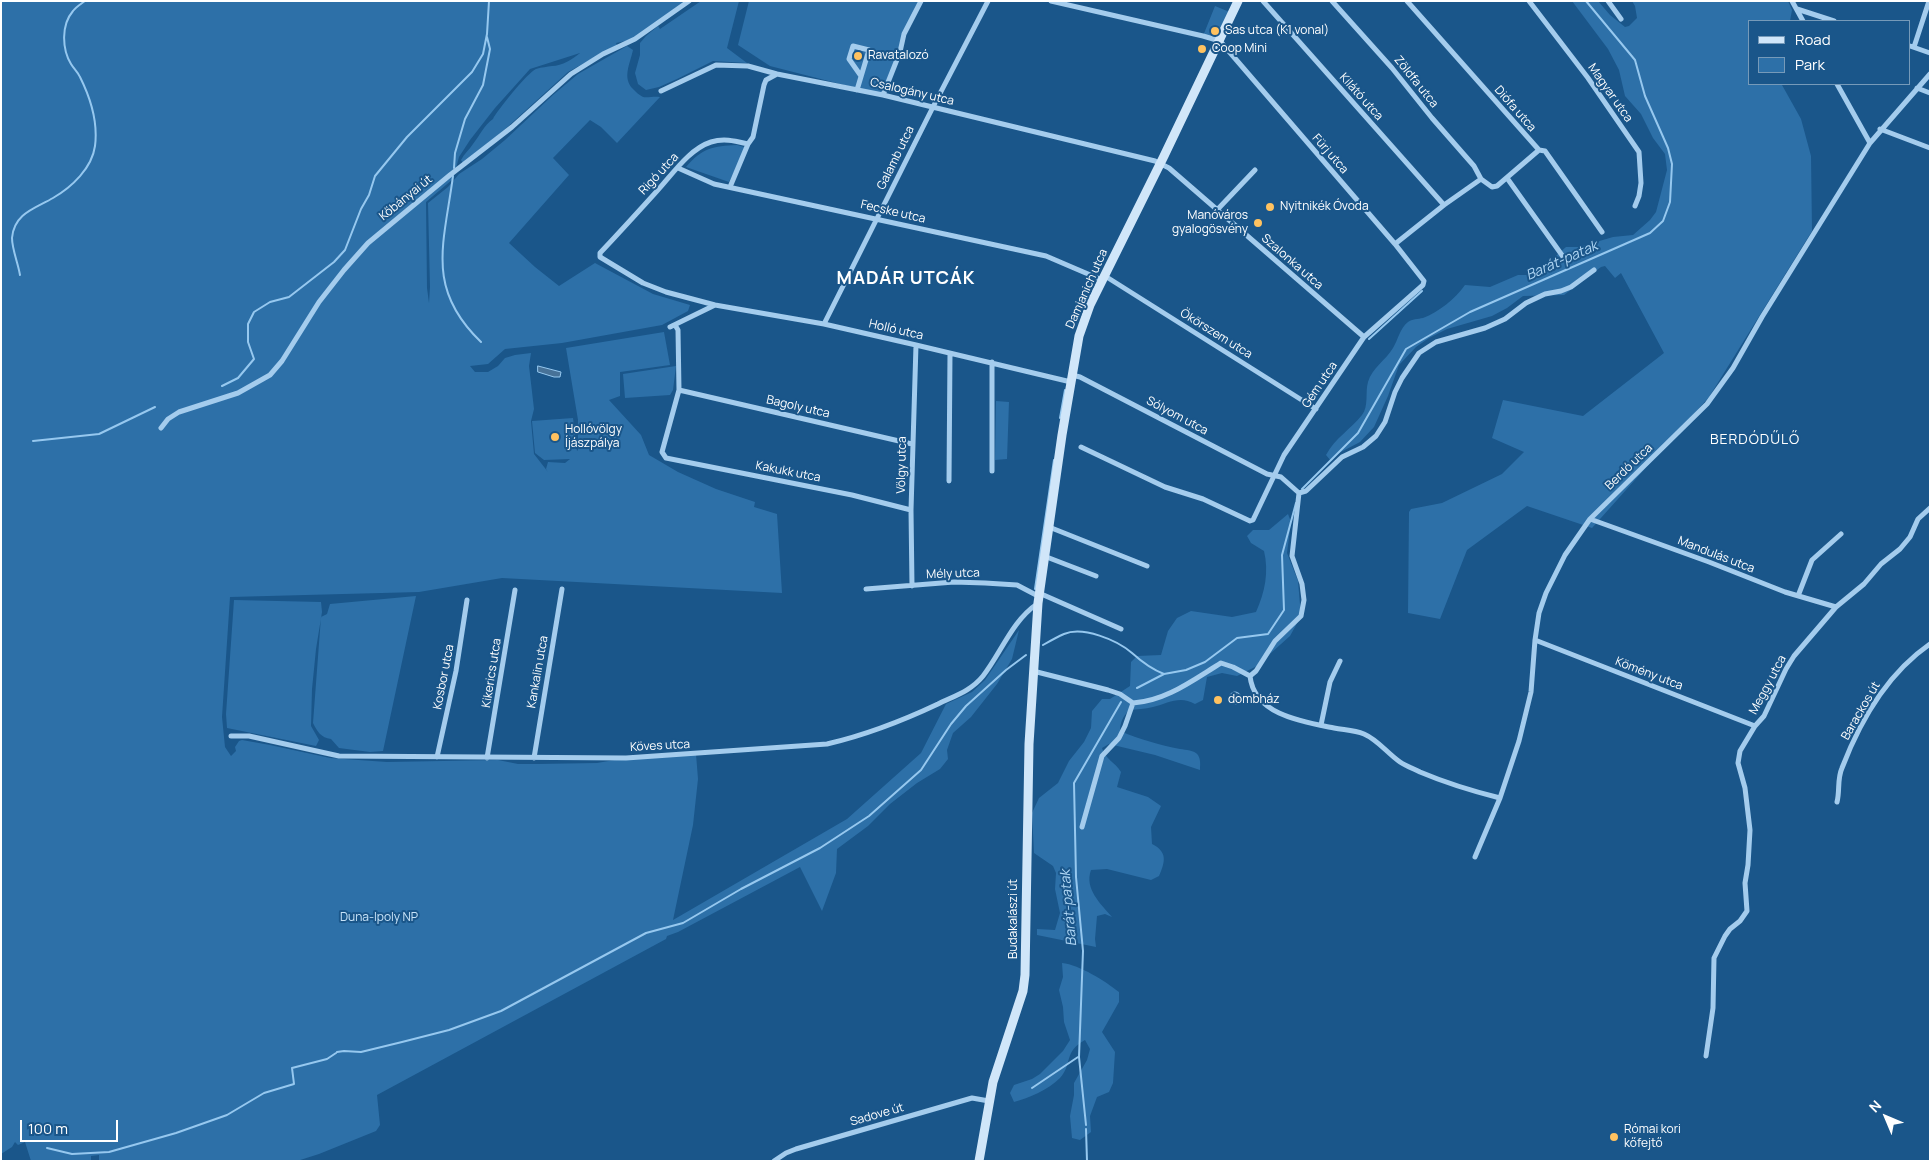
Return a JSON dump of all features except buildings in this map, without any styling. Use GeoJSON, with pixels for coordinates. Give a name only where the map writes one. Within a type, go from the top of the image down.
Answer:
{"type":"FeatureCollection","features":[{"type":"Feature","properties":{"kind":"main road","name":"Damjanich utca"},"geometry":{"type":"LineString","coordinates":[[1033,672],[1038,598],[1048,527],[1071,378],[1083,322],[1161,164],[1238,1]]}},
{"type":"Feature","properties":{"kind":"main road","name":"Budakalászi út"},"geometry":{"type":"LineString","coordinates":[[979,1161],[993,1082],[1023,992],[1025,975],[1026,815],[1033,672]]}},
{"type":"Feature","properties":{"kind":"street","name":"Kőbányai út"},"geometry":{"type":"LineString","coordinates":[[161,428],[168,419],[179,412],[238,393],[270,375],[282,361],[319,302],[368,243],[450,175],[512,127],[571,74],[603,54],[635,39],[689,1]]}},
{"type":"Feature","properties":{"kind":"street"},"geometry":{"type":"LineString","coordinates":[[883,95],[900,52],[904,34],[921,1]]}},
{"type":"Feature","properties":{"kind":"street","name":"Galamb utca"},"geometry":{"type":"LineString","coordinates":[[824,324],[988,1]]}},
{"type":"Feature","properties":{"kind":"street"},"geometry":{"type":"LineString","coordinates":[[1051,1],[1220,41]]}},
{"type":"Feature","properties":{"kind":"street","name":"Kilátó utca"},"geometry":{"type":"LineString","coordinates":[[1263,1],[1444,205]]}},
{"type":"Feature","properties":{"kind":"street","name":"Zöldfa utca"},"geometry":{"type":"LineString","coordinates":[[1332,1],[1392,68],[1474,166],[1481,178]]}},
{"type":"Feature","properties":{"kind":"street","name":"Diófa utca"},"geometry":{"type":"LineString","coordinates":[[1407,1],[1539,150],[1545,150],[1602,232]]}},
{"type":"Feature","properties":{"kind":"street","name":"Magyar utca"},"geometry":{"type":"LineString","coordinates":[[1528,1],[1588,78],[1639,152],[1642,184],[1635,206]]}},
{"type":"Feature","properties":{"kind":"street"},"geometry":{"type":"LineString","coordinates":[[1608,1],[1621,18]]}},
{"type":"Feature","properties":{"kind":"street"},"geometry":{"type":"LineString","coordinates":[[1792,1],[1802,20]]}},
{"type":"Feature","properties":{"kind":"street"},"geometry":{"type":"LineString","coordinates":[[1928,1],[1912,47],[1930,53]]}},
{"type":"Feature","properties":{"kind":"street"},"geometry":{"type":"LineString","coordinates":[[1797,9],[1831,20]]}},
{"type":"Feature","properties":{"kind":"street","name":"Fürj utca"},"geometry":{"type":"LineString","coordinates":[[1220,41],[1395,244],[1424,281]]}},
{"type":"Feature","properties":{"kind":"street"},"geometry":{"type":"LineString","coordinates":[[857,90],[869,50],[853,46],[849,59],[861,76]]}},
{"type":"Feature","properties":{"kind":"street","name":"Csalogány utca"},"geometry":{"type":"LineString","coordinates":[[661,91],[716,65],[748,66],[777,74],[883,95],[1161,164]]}},
{"type":"Feature","properties":{"kind":"street"},"geometry":{"type":"LineString","coordinates":[[730,187],[748,144],[753,137],[766,80],[777,74]]}},
{"type":"Feature","properties":{"kind":"street","name":"Berdó utca"},"geometry":{"type":"LineString","coordinates":[[1475,857],[1500,798],[1519,741],[1531,692],[1539,613],[1546,593],[1565,555],[1590,519],[1707,404],[1733,368],[1767,309],[1870,143],[1880,129],[1930,74]]}},
{"type":"Feature","properties":{"kind":"street"},"geometry":{"type":"LineString","coordinates":[[1838,85],[1870,143]]}},
{"type":"Feature","properties":{"kind":"street"},"geometry":{"type":"LineString","coordinates":[[1917,88],[1930,93]]}},
{"type":"Feature","properties":{"kind":"street"},"geometry":{"type":"LineString","coordinates":[[1880,129],[1930,148]]}},
{"type":"Feature","properties":{"kind":"street","name":"Rigó utca"},"geometry":{"type":"LineString","coordinates":[[600,253],[692,155],[710,142],[730,139],[748,144]]}},
{"type":"Feature","properties":{"kind":"street"},"geometry":{"type":"LineString","coordinates":[[1395,244],[1481,178],[1492,187],[1497,186],[1539,150]]}},
{"type":"Feature","properties":{"kind":"street","name":"Szalonka utca"},"geometry":{"type":"LineString","coordinates":[[1161,164],[1364,337]]}},
{"type":"Feature","properties":{"kind":"street","name":"Fecske utca"},"geometry":{"type":"LineString","coordinates":[[678,168],[714,184],[878,218],[990,245],[1046,256],[1104,278]]}},
{"type":"Feature","properties":{"kind":"street"},"geometry":{"type":"LineString","coordinates":[[1217,210],[1255,170]]}},
{"type":"Feature","properties":{"kind":"street"},"geometry":{"type":"LineString","coordinates":[[1507,178],[1564,258]]}},
{"type":"Feature","properties":{"kind":"street","name":"Holló utca"},"geometry":{"type":"LineString","coordinates":[[600,253],[602,260],[655,289],[715,305],[824,324],[1071,378]]}},
{"type":"Feature","properties":{"kind":"street"},"geometry":{"type":"LineString","coordinates":[[1250,676],[1256,671],[1275,641],[1302,616],[1304,600],[1302,584],[1292,556],[1299,493],[1306,491],[1342,457],[1363,447],[1376,436],[1385,422],[1394,392],[1419,354],[1436,342],[1485,328],[1505,319],[1526,304],[1545,294],[1571,287],[1594,270]]}},
{"type":"Feature","properties":{"kind":"street","name":"Ökörszem utca"},"geometry":{"type":"LineString","coordinates":[[1104,278],[1316,409]]}},
{"type":"Feature","properties":{"kind":"street","name":"Gém utca"},"geometry":{"type":"LineString","coordinates":[[1081,447],[1165,487],[1203,499],[1250,520],[1255,518],[1273,475],[1284,455],[1364,337],[1423,285],[1424,281]]}},
{"type":"Feature","properties":{"kind":"street"},"geometry":{"type":"LineString","coordinates":[[679,390],[678,330],[673,326],[715,305]]}},
{"type":"Feature","properties":{"kind":"street","name":"Völgy utca"},"geometry":{"type":"LineString","coordinates":[[912,586],[912,444],[916,345]]}},
{"type":"Feature","properties":{"kind":"street"},"geometry":{"type":"LineString","coordinates":[[948,481],[950,353]]}},
{"type":"Feature","properties":{"kind":"street"},"geometry":{"type":"LineString","coordinates":[[992,362],[992,471]]}},
{"type":"Feature","properties":{"kind":"street","name":"Sólyom utca"},"geometry":{"type":"LineString","coordinates":[[1071,378],[1080,376],[1267,474],[1281,477],[1299,493]]}},
{"type":"Feature","properties":{"kind":"street","name":"Bagoly utca"},"geometry":{"type":"LineString","coordinates":[[679,390],[912,444]]}},
{"type":"Feature","properties":{"kind":"street","name":"Kakukk utca"},"geometry":{"type":"LineString","coordinates":[[679,390],[662,452],[666,458],[852,495],[911,510]]}},
{"type":"Feature","properties":{"kind":"street","name":"Meggy utca"},"geometry":{"type":"LineString","coordinates":[[1706,1056],[1713,1008],[1714,958],[1725,936],[1747,911],[1745,882],[1750,830],[1745,788],[1738,757],[1740,751],[1755,726],[1764,716],[1790,662],[1836,607],[1864,584],[1881,564],[1900,549],[1910,537],[1918,518],[1930,508]]}},
{"type":"Feature","properties":{"kind":"street","name":"Mandulás utca"},"geometry":{"type":"LineString","coordinates":[[1590,519],[1798,596],[1836,607]]}},
{"type":"Feature","properties":{"kind":"street"},"geometry":{"type":"LineString","coordinates":[[1048,527],[1147,566]]}},
{"type":"Feature","properties":{"kind":"street"},"geometry":{"type":"LineString","coordinates":[[1798,596],[1812,560],[1842,534]]}},
{"type":"Feature","properties":{"kind":"street"},"geometry":{"type":"LineString","coordinates":[[1044,556],[1096,576]]}},
{"type":"Feature","properties":{"kind":"street","name":"Mély utca"},"geometry":{"type":"LineString","coordinates":[[866,589],[954,582],[1017,585],[1038,598],[1121,629]]}},
{"type":"Feature","properties":{"kind":"street","name":"Kankalin utca"},"geometry":{"type":"LineString","coordinates":[[534,758],[562,589]]}},
{"type":"Feature","properties":{"kind":"street","name":"Kikerics utca"},"geometry":{"type":"LineString","coordinates":[[487,758],[515,590]]}},
{"type":"Feature","properties":{"kind":"street","name":"Köves utca"},"geometry":{"type":"LineString","coordinates":[[231,736],[249,736],[339,756],[437,758],[626,758],[827,744],[857,737],[903,720],[969,690],[982,677],[1026,612],[1038,598]]}},
{"type":"Feature","properties":{"kind":"street","name":"Kosbor utca"},"geometry":{"type":"LineString","coordinates":[[437,758],[456,671],[468,600]]}},
{"type":"Feature","properties":{"kind":"street","name":"Kömény utca"},"geometry":{"type":"LineString","coordinates":[[1535,640],[1755,726]]}},
{"type":"Feature","properties":{"kind":"street","name":"Barackos út"},"geometry":{"type":"LineString","coordinates":[[1837,802],[1842,768],[1876,700],[1895,674],[1930,644]]}},
{"type":"Feature","properties":{"kind":"street"},"geometry":{"type":"LineString","coordinates":[[1321,725],[1330,682],[1340,661]]}},
{"type":"Feature","properties":{"kind":"street"},"geometry":{"type":"LineString","coordinates":[[1033,672],[1108,690],[1120,694],[1133,703],[1146,703],[1192,682],[1220,663],[1250,676],[1254,690],[1260,700],[1269,708],[1282,715],[1321,725],[1354,730],[1377,742],[1401,763],[1449,784],[1500,798]]}},
{"type":"Feature","properties":{"kind":"street"},"geometry":{"type":"LineString","coordinates":[[1082,826],[1102,756],[1119,738],[1133,703]]}},
{"type":"Feature","properties":{"kind":"street","name":"Sadove út"},"geometry":{"type":"LineString","coordinates":[[774,1161],[796,1149],[972,1098],[989,1101]]}},
{"type":"Feature","properties":{"kind":"green space","name":"Duna-Ipoly NP"},"geometry":{"type":"Polygon","coordinates":[[[1,1],[689,1],[635,39],[616,43],[617,45],[568,72],[503,131],[463,163],[462,158],[526,77],[538,68],[556,66],[571,60],[580,53],[530,69],[495,108],[459,157],[453,179],[426,202],[427,288],[429,303],[428,203],[448,187],[459,174],[482,159],[505,140],[578,74],[627,46],[633,50],[627,76],[630,85],[643,97],[660,97],[617,143],[601,127],[590,120],[553,158],[569,175],[509,243],[559,286],[595,263],[653,294],[690,305],[688,311],[662,325],[562,343],[505,349],[488,364],[470,366],[475,372],[488,372],[498,366],[505,358],[531,353],[529,366],[534,409],[531,421],[534,454],[548,472],[546,469],[548,462],[565,463],[570,459],[544,460],[535,453],[532,421],[573,418],[578,450],[578,420],[566,348],[664,332],[670,365],[620,372],[620,396],[609,400],[641,435],[649,455],[678,472],[716,489],[755,502],[754,507],[777,514],[782,593],[502,578],[419,592],[230,597],[222,717],[225,747],[231,756],[236,751],[235,747],[239,741],[242,740],[330,758],[387,762],[498,760],[518,764],[597,763],[626,758],[696,754],[698,779],[693,825],[673,920],[847,819],[921,753],[946,704],[972,692],[985,680],[1019,630],[1012,659],[997,684],[971,717],[953,733],[947,750],[948,759],[940,769],[917,783],[890,804],[868,826],[837,849],[836,873],[822,911],[800,867],[678,932],[667,936],[666,939],[377,1095],[380,1125],[376,1131],[297,1161],[99,1161],[99,1155],[91,1156],[91,1161],[31,1161],[25,1142],[18,1145],[15,1142],[12,1147],[1,1154],[1,1]]]}},
{"type":"Feature","properties":{"kind":"green space"},"geometry":{"type":"Polygon","coordinates":[[[701,1],[739,1],[727,48],[747,63],[713,61],[659,87],[646,90],[638,84],[635,73],[640,55],[640,43],[658,26],[660,29],[701,1]]]}},
{"type":"Feature","properties":{"kind":"green space"},"geometry":{"type":"Polygon","coordinates":[[[749,1],[921,1],[904,34],[883,95],[770,66],[738,45],[749,1]]]}},
{"type":"Feature","properties":{"kind":"green space"},"geometry":{"type":"Polygon","coordinates":[[[1572,1],[1598,1],[1610,15],[1625,27],[1629,26],[1637,18],[1632,1],[1788,1],[1792,10],[1790,20],[1748,20],[1748,85],[1782,85],[1801,119],[1811,156],[1812,231],[1709,397],[1592,528],[1527,506],[1467,550],[1440,619],[1408,613],[1409,512],[1411,509],[1442,503],[1502,474],[1524,452],[1492,438],[1503,400],[1583,416],[1664,353],[1621,273],[1615,278],[1605,266],[1601,267],[1564,295],[1523,296],[1492,316],[1447,329],[1429,338],[1416,347],[1399,365],[1374,427],[1360,442],[1339,453],[1331,461],[1326,455],[1362,415],[1370,377],[1395,345],[1403,327],[1408,322],[1423,318],[1441,309],[1465,285],[1490,287],[1518,275],[1534,275],[1566,247],[1579,247],[1613,237],[1633,235],[1656,212],[1667,170],[1665,154],[1653,138],[1641,114],[1625,96],[1619,70],[1608,49],[1572,1]]]}},
{"type":"Feature","properties":{"kind":"green space"},"geometry":{"type":"Polygon","coordinates":[[[1215,6],[1232,13],[1220,41],[1203,36],[1215,6]]]}},
{"type":"Feature","properties":{"kind":"green space"},"geometry":{"type":"Polygon","coordinates":[[[737,145],[744,147],[745,150],[729,182],[686,167],[697,156],[709,149],[737,145]]]}},
{"type":"Feature","properties":{"kind":"green space"},"geometry":{"type":"Polygon","coordinates":[[[676,366],[673,390],[670,395],[625,398],[623,374],[676,366]]]}},
{"type":"Feature","properties":{"kind":"green space"},"geometry":{"type":"Polygon","coordinates":[[[996,401],[1009,402],[1007,459],[995,460],[996,401]]]}},
{"type":"Feature","properties":{"kind":"green space"},"geometry":{"type":"Polygon","coordinates":[[[1288,514],[1291,522],[1287,553],[1298,581],[1301,616],[1290,636],[1261,664],[1237,676],[1222,673],[1207,677],[1203,700],[1195,704],[1190,701],[1179,700],[1150,708],[1129,710],[1121,722],[1120,731],[1165,746],[1194,752],[1200,759],[1200,770],[1155,755],[1109,744],[1102,748],[1105,755],[1121,772],[1117,787],[1148,797],[1161,806],[1151,827],[1152,844],[1161,850],[1164,858],[1159,876],[1151,880],[1107,869],[1091,870],[1089,877],[1092,890],[1112,917],[1105,914],[1097,916],[1096,947],[1037,935],[1037,929],[1055,930],[1060,913],[1055,889],[1056,873],[1053,866],[1034,853],[1032,813],[1039,798],[1058,783],[1069,761],[1084,742],[1091,728],[1092,711],[1102,699],[1110,699],[1130,686],[1131,662],[1137,656],[1161,655],[1168,631],[1177,618],[1191,611],[1232,617],[1256,612],[1262,597],[1266,567],[1264,551],[1251,543],[1247,536],[1253,530],[1269,530],[1288,514]]]}},
{"type":"Feature","properties":{"kind":"green space"},"geometry":{"type":"Polygon","coordinates":[[[416,596],[383,751],[370,752],[339,748],[331,739],[320,734],[313,723],[321,617],[327,614],[330,604],[416,596]]]}},
{"type":"Feature","properties":{"kind":"green space"},"geometry":{"type":"Polygon","coordinates":[[[234,600],[321,602],[322,612],[312,689],[311,726],[319,740],[316,746],[227,728],[226,714],[234,600]]]}},
{"type":"Feature","properties":{"kind":"green space"},"geometry":{"type":"Polygon","coordinates":[[[1062,963],[1084,970],[1119,992],[1119,1002],[1102,1032],[1115,1052],[1113,1083],[1109,1092],[1097,1097],[1090,1116],[1091,1132],[1080,1140],[1072,1138],[1070,1116],[1074,1083],[1087,1060],[1090,1049],[1085,1040],[1074,1049],[1064,1073],[1050,1086],[1032,1096],[1014,1102],[1010,1093],[1014,1085],[1040,1074],[1063,1051],[1070,1040],[1064,1022],[1059,990],[1063,977],[1062,963]]]}},
{"type":"Feature","properties":{"kind":"shaded area"},"geometry":{"type":"Polygon","coordinates":[[[538,366],[561,372],[560,377],[538,372],[538,366]]]}},
{"type":"Feature","properties":{"kind":"shaded area"},"geometry":{"type":"Polygon","coordinates":[[[1237,692],[1240,693],[1240,703],[1233,704],[1230,703],[1229,696],[1230,693],[1237,692]]]}},
{"type":"Feature","properties":{"kind":"waterway"},"geometry":{"type":"LineString","coordinates":[[20,275],[12,238],[17,223],[27,212],[60,194],[74,183],[90,162],[95,146],[95,128],[90,102],[84,85],[68,58],[64,37],[69,17],[85,1]]}},
{"type":"Feature","properties":{"kind":"waterway"},"geometry":{"type":"LineString","coordinates":[[222,386],[238,378],[254,359],[248,342],[248,324],[254,312],[270,302],[289,297],[334,262],[345,250],[361,209],[369,195],[375,176],[407,137],[472,72],[483,54],[487,34],[489,1]]}},
{"type":"Feature","properties":{"kind":"waterway","name":"Barát-patak"},"geometry":{"type":"LineString","coordinates":[[1302,489],[1358,433],[1406,349],[1470,312],[1650,233],[1663,221],[1670,202],[1672,164],[1668,148],[1645,96],[1635,60],[1586,1]]}},
{"type":"Feature","properties":{"kind":"waterway"},"geometry":{"type":"LineString","coordinates":[[454,168],[455,153],[465,119],[483,85],[490,49],[487,37]]}},
{"type":"Feature","properties":{"kind":"waterway"},"geometry":{"type":"LineString","coordinates":[[453,176],[443,244],[445,284],[452,303],[463,322],[481,342]]}},
{"type":"Feature","properties":{"kind":"waterway"},"geometry":{"type":"LineString","coordinates":[[1369,339],[1422,291]]}},
{"type":"Feature","properties":{"kind":"waterway"},"geometry":{"type":"LineString","coordinates":[[1060,418],[1065,390]]}},
{"type":"Feature","properties":{"kind":"waterway"},"geometry":{"type":"LineString","coordinates":[[33,441],[99,434],[155,407]]}},
{"type":"Feature","properties":{"kind":"waterway"},"geometry":{"type":"LineString","coordinates":[[1035,589],[1054,460]]}},
{"type":"Feature","properties":{"kind":"waterway","name":"Barát-patak"},"geometry":{"type":"LineString","coordinates":[[1137,688],[1164,674],[1186,670],[1205,662],[1237,638],[1268,634],[1284,610],[1282,555],[1296,503]]}},
{"type":"Feature","properties":{"kind":"waterway"},"geometry":{"type":"LineString","coordinates":[[1043,645],[1061,635],[1072,632],[1090,633],[1118,643],[1147,665],[1164,674]]}},
{"type":"Feature","properties":{"kind":"waterway"},"geometry":{"type":"LineString","coordinates":[[337,1052],[361,1052],[402,1042],[449,1030],[501,1011],[646,933],[683,923],[741,889],[820,848],[869,816],[921,770],[951,724],[966,706],[1006,670],[1026,655]]}},
{"type":"Feature","properties":{"kind":"waterway","name":"Barát-patak"},"geometry":{"type":"LineString","coordinates":[[1086,1125],[1079,1057],[1083,951],[1076,877],[1074,783],[1121,702]]}},
{"type":"Feature","properties":{"kind":"waterway"},"geometry":{"type":"LineString","coordinates":[[47,1148],[72,1154],[109,1152],[176,1133],[227,1115],[264,1093],[294,1084],[292,1068],[327,1059],[336,1053]]}},
{"type":"Feature","properties":{"kind":"waterway"},"geometry":{"type":"LineString","coordinates":[[1032,1088],[1078,1057]]}},
{"type":"Feature","properties":{"kind":"waterway"},"geometry":{"type":"LineString","coordinates":[[1086,1129],[1087,1161]]}},
{"type":"Feature","properties":{"kind":"place","name":"Sas utca (K1 vonal)"},"geometry":{"type":"Point","coordinates":[1215,31]}},
{"type":"Feature","properties":{"kind":"place","name":"Coop Mini"},"geometry":{"type":"Point","coordinates":[1202,49]}},
{"type":"Feature","properties":{"kind":"place","name":"Ravatalozó"},"geometry":{"type":"Point","coordinates":[858,56]}},
{"type":"Feature","properties":{"kind":"place","name":"Nyitnikék Óvoda"},"geometry":{"type":"Point","coordinates":[1270,207]}},
{"type":"Feature","properties":{"kind":"place","name":"Manóváros gyalogösvény"},"geometry":{"type":"Point","coordinates":[1258,223]}},
{"type":"Feature","properties":{"kind":"place","name":"Hollóvölgy Íjászpálya"},"geometry":{"type":"Point","coordinates":[555,437]}},
{"type":"Feature","properties":{"kind":"place","name":"dombház"},"geometry":{"type":"Point","coordinates":[1218,700]}},
{"type":"Feature","properties":{"kind":"place","name":"Római kori kőfejtő"},"geometry":{"type":"Point","coordinates":[1614,1137]}},
{"type":"Feature","properties":{"kind":"district","name":"MADÁR UTCÁK"},"geometry":{"type":"Point","coordinates":[906,279]}},
{"type":"Feature","properties":{"kind":"district","name":"BERDÓDŰLŐ"},"geometry":{"type":"Point","coordinates":[1755,440]}}]}
